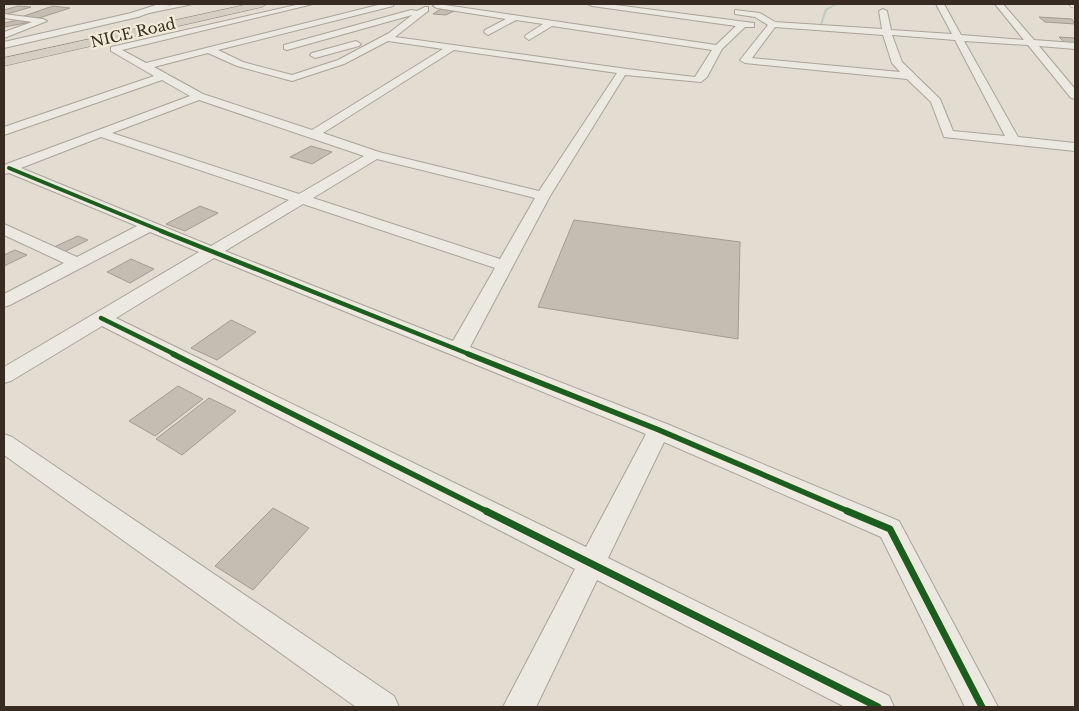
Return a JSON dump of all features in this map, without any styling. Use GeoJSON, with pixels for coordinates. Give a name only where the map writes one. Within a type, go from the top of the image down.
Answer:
{"type":"FeatureCollection","features":[{"type":"Feature","properties":{"kind":"highway","name":"NICE Road"},"geometry":{"type":"LineString","coordinates":[[4,53],[229,4]]}},
{"type":"Feature","properties":{"kind":"highway","name":"NICE Road"},"geometry":{"type":"LineString","coordinates":[[4,62],[262,4]]}},
{"type":"Feature","properties":{"kind":"street"},"geometry":{"type":"LineString","coordinates":[[144,12],[168,4]]}},
{"type":"Feature","properties":{"kind":"street"},"geometry":{"type":"LineString","coordinates":[[4,45],[144,12],[189,4]]}},
{"type":"Feature","properties":{"kind":"street"},"geometry":{"type":"LineString","coordinates":[[309,4],[114,49],[199,96],[375,154],[543,196]]}},
{"type":"Feature","properties":{"kind":"street"},"geometry":{"type":"LineString","coordinates":[[145,66],[390,4]]}},
{"type":"Feature","properties":{"kind":"street"},"geometry":{"type":"LineString","coordinates":[[592,4],[743,24],[771,31],[887,32],[1075,46]]}},
{"type":"Feature","properties":{"kind":"street"},"geometry":{"type":"LineString","coordinates":[[940,4],[1014,141]]}},
{"type":"Feature","properties":{"kind":"street"},"geometry":{"type":"LineString","coordinates":[[999,4],[1075,96]]}},
{"type":"Feature","properties":{"kind":"street"},"geometry":{"type":"LineString","coordinates":[[287,47],[441,5],[718,48]]}},
{"type":"Feature","properties":{"kind":"street"},"geometry":{"type":"LineString","coordinates":[[406,6],[425,10]]}},
{"type":"Feature","properties":{"kind":"street"},"geometry":{"type":"LineString","coordinates":[[752,6],[734,11],[757,15],[771,31]]}},
{"type":"Feature","properties":{"kind":"street"},"geometry":{"type":"LineString","coordinates":[[209,50],[240,64],[292,78],[341,62],[389,36],[425,10]]}},
{"type":"Feature","properties":{"kind":"street"},"geometry":{"type":"LineString","coordinates":[[883,11],[887,32],[886,44],[892,62],[911,76],[936,101],[948,134],[1075,147]]}},
{"type":"Feature","properties":{"kind":"street"},"geometry":{"type":"LineString","coordinates":[[4,16],[43,21],[4,35]]}},
{"type":"Feature","properties":{"kind":"street"},"geometry":{"type":"LineString","coordinates":[[488,32],[516,17]]}},
{"type":"Feature","properties":{"kind":"street"},"geometry":{"type":"LineString","coordinates":[[529,37],[552,22]]}},
{"type":"Feature","properties":{"kind":"street"},"geometry":{"type":"LineString","coordinates":[[315,55],[389,36],[451,48],[619,69],[623,72],[697,80],[702,77],[718,48],[743,24]]}},
{"type":"Feature","properties":{"kind":"street"},"geometry":{"type":"LineString","coordinates":[[578,37],[589,28]]}},
{"type":"Feature","properties":{"kind":"street"},"geometry":{"type":"LineString","coordinates":[[737,68],[758,50],[771,31]]}},
{"type":"Feature","properties":{"kind":"street"},"geometry":{"type":"LineString","coordinates":[[617,44],[628,34]]}},
{"type":"Feature","properties":{"kind":"street"},"geometry":{"type":"LineString","coordinates":[[720,34],[730,35]]}},
{"type":"Feature","properties":{"kind":"street"},"geometry":{"type":"LineString","coordinates":[[261,37],[287,47],[341,62]]}},
{"type":"Feature","properties":{"kind":"street"},"geometry":{"type":"LineString","coordinates":[[314,133],[451,48]]}},
{"type":"Feature","properties":{"kind":"street"},"geometry":{"type":"LineString","coordinates":[[745,60],[911,76]]}},
{"type":"Feature","properties":{"kind":"street"},"geometry":{"type":"LineString","coordinates":[[458,350],[543,196],[623,72]]}},
{"type":"Feature","properties":{"kind":"street"},"geometry":{"type":"LineString","coordinates":[[4,131],[163,76]]}},
{"type":"Feature","properties":{"kind":"street"},"geometry":{"type":"LineString","coordinates":[[6,169],[199,96]]}},
{"type":"Feature","properties":{"kind":"street"},"geometry":{"type":"LineString","coordinates":[[100,133],[504,266]]}},
{"type":"Feature","properties":{"kind":"street"},"geometry":{"type":"LineString","coordinates":[[4,376],[375,154]]}},
{"type":"Feature","properties":{"kind":"street"},"geometry":{"type":"LineString","coordinates":[[6,169],[659,430],[890,529],[982,707]]}},
{"type":"Feature","properties":{"kind":"street"},"geometry":{"type":"LineString","coordinates":[[4,301],[149,226]]}},
{"type":"Feature","properties":{"kind":"street"},"geometry":{"type":"LineString","coordinates":[[4,229],[77,263]]}},
{"type":"Feature","properties":{"kind":"street"},"geometry":{"type":"LineString","coordinates":[[101,318],[878,707]]}},
{"type":"Feature","properties":{"kind":"street"},"geometry":{"type":"LineString","coordinates":[[518,707],[659,430]]}},
{"type":"Feature","properties":{"kind":"street"},"geometry":{"type":"LineString","coordinates":[[4,442],[383,707]]}},
{"type":"Feature","properties":{"kind":"building"},"geometry":{"type":"Polygon","coordinates":[[[18,6],[31,7],[4,15],[4,10],[18,6]]]}},
{"type":"Feature","properties":{"kind":"building"},"geometry":{"type":"Polygon","coordinates":[[[53,6],[70,8],[39,18],[21,17],[53,6]]]}},
{"type":"Feature","properties":{"kind":"building"},"geometry":{"type":"Polygon","coordinates":[[[441,9],[454,11],[446,15],[433,14],[441,9]]]}},
{"type":"Feature","properties":{"kind":"building"},"geometry":{"type":"Polygon","coordinates":[[[1039,17],[1072,19],[1075,24],[1045,22],[1039,17]]]}},
{"type":"Feature","properties":{"kind":"building"},"geometry":{"type":"Polygon","coordinates":[[[18,20],[31,22],[4,27],[4,23],[18,20]]]}},
{"type":"Feature","properties":{"kind":"building"},"geometry":{"type":"Polygon","coordinates":[[[1059,37],[1075,38],[1075,45],[1066,44],[1059,37]]]}},
{"type":"Feature","properties":{"kind":"building"},"geometry":{"type":"Polygon","coordinates":[[[311,146],[332,152],[312,164],[290,157],[311,146]]]}},
{"type":"Feature","properties":{"kind":"building"},"geometry":{"type":"Polygon","coordinates":[[[200,206],[218,213],[185,231],[166,224],[200,206]]]}},
{"type":"Feature","properties":{"kind":"building"},"geometry":{"type":"Polygon","coordinates":[[[574,220],[740,242],[738,339],[538,307],[574,220]]]}},
{"type":"Feature","properties":{"kind":"building"},"geometry":{"type":"Polygon","coordinates":[[[78,236],[88,240],[64,252],[54,247],[78,236]]]}},
{"type":"Feature","properties":{"kind":"building"},"geometry":{"type":"Polygon","coordinates":[[[15,250],[27,255],[4,266],[4,255],[15,250]]]}},
{"type":"Feature","properties":{"kind":"building"},"geometry":{"type":"Polygon","coordinates":[[[131,259],[154,269],[130,283],[107,272],[131,259]]]}},
{"type":"Feature","properties":{"kind":"building"},"geometry":{"type":"Polygon","coordinates":[[[231,320],[256,332],[217,360],[191,348],[231,320]]]}},
{"type":"Feature","properties":{"kind":"building"},"geometry":{"type":"Polygon","coordinates":[[[178,386],[203,399],[155,436],[129,421],[178,386]]]}},
{"type":"Feature","properties":{"kind":"building"},"geometry":{"type":"Polygon","coordinates":[[[209,398],[236,411],[182,455],[156,439],[209,398]]]}},
{"type":"Feature","properties":{"kind":"building"},"geometry":{"type":"Polygon","coordinates":[[[273,508],[309,528],[253,590],[215,566],[273,508]]]}},
{"type":"Feature","properties":{"kind":"waterway"},"geometry":{"type":"LineString","coordinates":[[821,24],[826,10],[837,4]]}},
{"type":"Feature","properties":{"kind":"cycle path"},"geometry":{"type":"LineString","coordinates":[[9,168],[212,252],[659,430],[890,529],[982,707]]}},
{"type":"Feature","properties":{"kind":"cycle path"},"geometry":{"type":"LineString","coordinates":[[101,318],[878,707]]}}]}
